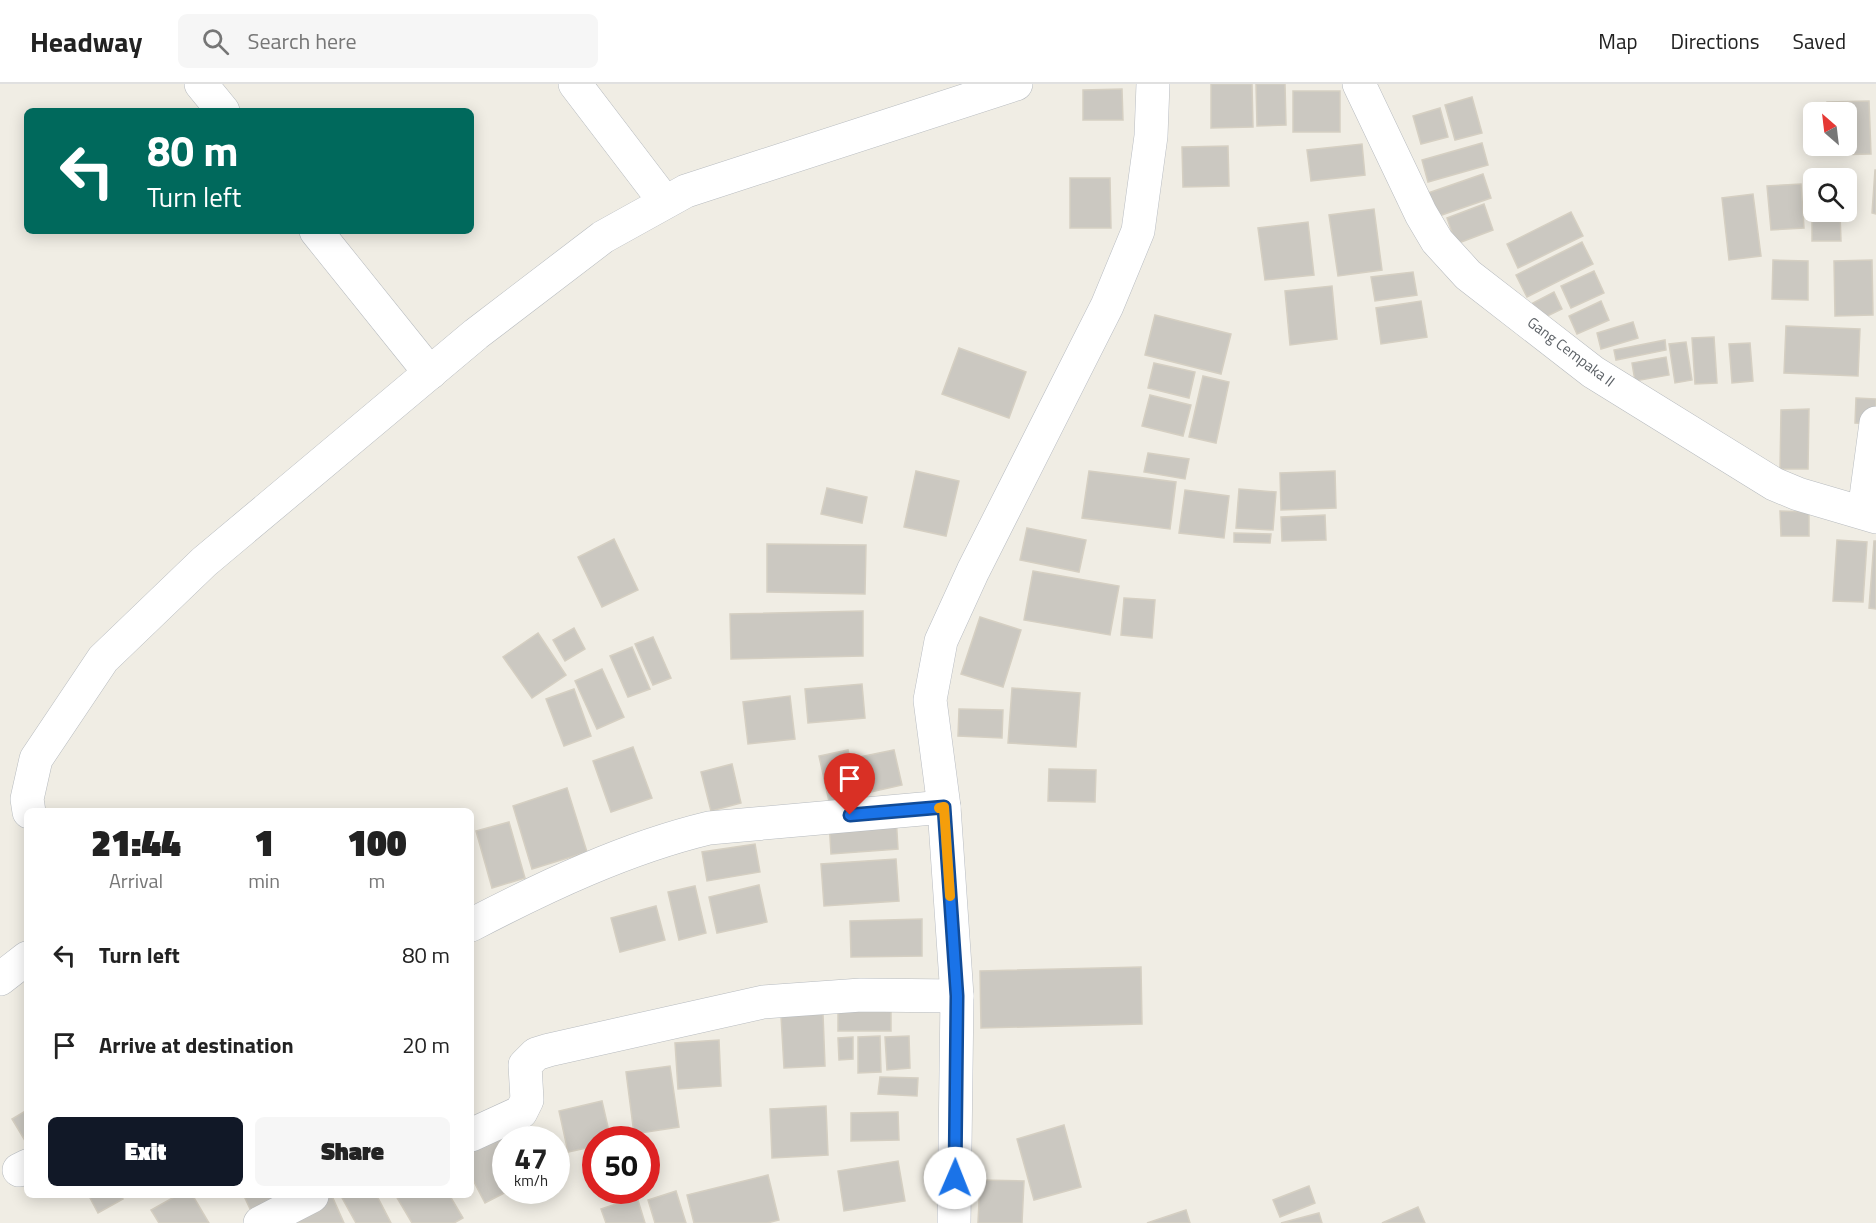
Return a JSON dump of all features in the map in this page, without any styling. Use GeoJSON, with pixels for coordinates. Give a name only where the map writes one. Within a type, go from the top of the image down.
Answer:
{"type":"FeatureCollection","features":[{"type":"Feature","properties":{"kind":"street"},"geometry":{"type":"LineString","coordinates":[[201,84],[221,108]]}},
{"type":"Feature","properties":{"kind":"street"},"geometry":{"type":"LineString","coordinates":[[575,84],[665,202]]}},
{"type":"Feature","properties":{"kind":"street"},"geometry":{"type":"LineString","coordinates":[[28,808],[27,799],[36,759],[103,658],[204,562],[476,334],[603,237],[686,191],[1016,84]]}},
{"type":"Feature","properties":{"kind":"street"},"geometry":{"type":"LineString","coordinates":[[954,1223],[957,996],[944,807],[930,700],[941,641],[973,571],[1107,306],[1138,231],[1151,136],[1153,84]]}},
{"type":"Feature","properties":{"kind":"street","name":"Gang Cempaka II"},"geometry":{"type":"LineString","coordinates":[[1359,84],[1421,214],[1437,241],[1468,275],[1593,372],[1774,484],[1798,494],[1870,514]]}},
{"type":"Feature","properties":{"kind":"street"},"geometry":{"type":"LineString","coordinates":[[318,234],[430,373]]}},
{"type":"Feature","properties":{"kind":"street"},"geometry":{"type":"LineString","coordinates":[[1870,514],[1876,423]]}},
{"type":"Feature","properties":{"kind":"street"},"geometry":{"type":"LineString","coordinates":[[474,923],[522,898],[676,836],[709,828],[944,807]]}},
{"type":"Feature","properties":{"kind":"street"},"geometry":{"type":"LineString","coordinates":[[0,979],[24,960]]}},
{"type":"Feature","properties":{"kind":"street"},"geometry":{"type":"LineString","coordinates":[[474,1135],[521,1112],[526,1100],[523,1071],[525,1065],[536,1054],[549,1050],[639,1032],[763,1002],[861,995],[957,996]]}},
{"type":"Feature","properties":{"kind":"street"},"geometry":{"type":"LineString","coordinates":[[260,1223],[308,1198]]}},
{"type":"Feature","properties":{"kind":"building"},"geometry":{"type":"Polygon","coordinates":[[[1211,84],[1252,84],[1253,127],[1211,128],[1211,84]]]}},
{"type":"Feature","properties":{"kind":"building"},"geometry":{"type":"Polygon","coordinates":[[[1256,84],[1285,84],[1286,125],[1257,126],[1256,84]]]}},
{"type":"Feature","properties":{"kind":"building"},"geometry":{"type":"Polygon","coordinates":[[[1122,89],[1123,120],[1083,120],[1083,90],[1122,89]]]}},
{"type":"Feature","properties":{"kind":"building"},"geometry":{"type":"Polygon","coordinates":[[[1293,91],[1340,91],[1340,132],[1293,132],[1293,91]]]}},
{"type":"Feature","properties":{"kind":"building"},"geometry":{"type":"Polygon","coordinates":[[[1472,97],[1482,133],[1455,140],[1445,105],[1472,97]]]}},
{"type":"Feature","properties":{"kind":"building"},"geometry":{"type":"Polygon","coordinates":[[[1869,101],[1871,154],[1857,154],[1857,102],[1827,102],[1869,101]]]}},
{"type":"Feature","properties":{"kind":"building"},"geometry":{"type":"Polygon","coordinates":[[[1440,108],[1448,137],[1421,144],[1413,116],[1440,108]]]}},
{"type":"Feature","properties":{"kind":"building"},"geometry":{"type":"Polygon","coordinates":[[[1482,143],[1488,165],[1428,182],[1422,160],[1482,143]]]}},
{"type":"Feature","properties":{"kind":"building"},"geometry":{"type":"Polygon","coordinates":[[[1362,144],[1365,175],[1311,181],[1307,150],[1362,144]]]}},
{"type":"Feature","properties":{"kind":"building"},"geometry":{"type":"Polygon","coordinates":[[[1228,146],[1229,186],[1183,187],[1182,147],[1228,146]]]}},
{"type":"Feature","properties":{"kind":"building"},"geometry":{"type":"Polygon","coordinates":[[[1876,170],[1876,214],[1872,213],[1876,170]]]}},
{"type":"Feature","properties":{"kind":"building"},"geometry":{"type":"Polygon","coordinates":[[[1483,174],[1491,198],[1436,217],[1428,193],[1483,174]]]}},
{"type":"Feature","properties":{"kind":"building"},"geometry":{"type":"Polygon","coordinates":[[[1070,178],[1110,178],[1111,228],[1070,228],[1070,178]]]}},
{"type":"Feature","properties":{"kind":"building"},"geometry":{"type":"Polygon","coordinates":[[[1801,184],[1804,228],[1771,230],[1767,186],[1801,184]]]}},
{"type":"Feature","properties":{"kind":"building"},"geometry":{"type":"Polygon","coordinates":[[[1753,194],[1761,256],[1729,260],[1722,198],[1753,194]]]}},
{"type":"Feature","properties":{"kind":"building"},"geometry":{"type":"Polygon","coordinates":[[[1484,204],[1493,230],[1456,244],[1447,218],[1484,204]]]}},
{"type":"Feature","properties":{"kind":"building"},"geometry":{"type":"Polygon","coordinates":[[[1374,209],[1382,270],[1338,276],[1329,215],[1374,209]]]}},
{"type":"Feature","properties":{"kind":"building"},"geometry":{"type":"Polygon","coordinates":[[[1571,212],[1583,236],[1518,268],[1507,244],[1571,212]]]}},
{"type":"Feature","properties":{"kind":"building"},"geometry":{"type":"Polygon","coordinates":[[[1308,222],[1314,275],[1265,280],[1258,228],[1308,222]]]}},
{"type":"Feature","properties":{"kind":"building"},"geometry":{"type":"Polygon","coordinates":[[[1812,222],[1840,222],[1841,241],[1812,241],[1812,222]]]}},
{"type":"Feature","properties":{"kind":"building"},"geometry":{"type":"Polygon","coordinates":[[[1582,242],[1593,264],[1527,297],[1516,275],[1582,242]]]}},
{"type":"Feature","properties":{"kind":"building"},"geometry":{"type":"Polygon","coordinates":[[[1773,260],[1808,261],[1808,300],[1772,299],[1773,260]]]}},
{"type":"Feature","properties":{"kind":"building"},"geometry":{"type":"Polygon","coordinates":[[[1872,260],[1873,315],[1835,316],[1834,261],[1872,260]]]}},
{"type":"Feature","properties":{"kind":"building"},"geometry":{"type":"Polygon","coordinates":[[[1594,271],[1604,293],[1571,308],[1561,286],[1594,271]]]}},
{"type":"Feature","properties":{"kind":"building"},"geometry":{"type":"Polygon","coordinates":[[[1413,272],[1417,295],[1375,301],[1371,277],[1413,272]]]}},
{"type":"Feature","properties":{"kind":"building"},"geometry":{"type":"Polygon","coordinates":[[[1332,286],[1337,339],[1290,345],[1285,291],[1332,286]]]}},
{"type":"Feature","properties":{"kind":"building"},"geometry":{"type":"Polygon","coordinates":[[[1554,292],[1562,309],[1537,321],[1529,305],[1554,292]]]}},
{"type":"Feature","properties":{"kind":"building"},"geometry":{"type":"Polygon","coordinates":[[[1421,301],[1427,337],[1381,344],[1376,308],[1421,301]]]}},
{"type":"Feature","properties":{"kind":"building"},"geometry":{"type":"Polygon","coordinates":[[[1601,301],[1609,320],[1577,334],[1569,316],[1601,301]]]}},
{"type":"Feature","properties":{"kind":"building"},"geometry":{"type":"Polygon","coordinates":[[[1155,315],[1231,334],[1221,374],[1145,355],[1155,315]]]}},
{"type":"Feature","properties":{"kind":"building"},"geometry":{"type":"Polygon","coordinates":[[[1633,322],[1638,338],[1601,349],[1597,333],[1633,322]]]}},
{"type":"Feature","properties":{"kind":"building"},"geometry":{"type":"Polygon","coordinates":[[[1786,326],[1860,329],[1858,376],[1784,373],[1786,326]]]}},
{"type":"Feature","properties":{"kind":"building"},"geometry":{"type":"Polygon","coordinates":[[[1714,337],[1717,383],[1695,384],[1692,338],[1714,337]]]}},
{"type":"Feature","properties":{"kind":"building"},"geometry":{"type":"Polygon","coordinates":[[[1665,340],[1666,350],[1616,360],[1614,350],[1665,340]]]}},
{"type":"Feature","properties":{"kind":"building"},"geometry":{"type":"Polygon","coordinates":[[[1686,342],[1692,380],[1675,383],[1669,344],[1686,342]]]}},
{"type":"Feature","properties":{"kind":"building"},"geometry":{"type":"Polygon","coordinates":[[[1750,343],[1753,381],[1732,383],[1729,344],[1750,343]]]}},
{"type":"Feature","properties":{"kind":"building"},"geometry":{"type":"Polygon","coordinates":[[[959,348],[1026,372],[1009,418],[942,394],[959,348]]]}},
{"type":"Feature","properties":{"kind":"building"},"geometry":{"type":"Polygon","coordinates":[[[1666,357],[1669,375],[1635,381],[1632,363],[1666,357]]]}},
{"type":"Feature","properties":{"kind":"building"},"geometry":{"type":"Polygon","coordinates":[[[1154,363],[1195,372],[1189,398],[1148,388],[1154,363]]]}},
{"type":"Feature","properties":{"kind":"building"},"geometry":{"type":"Polygon","coordinates":[[[1203,376],[1229,382],[1216,443],[1189,437],[1203,376]]]}},
{"type":"Feature","properties":{"kind":"building"},"geometry":{"type":"Polygon","coordinates":[[[1150,395],[1191,405],[1183,436],[1142,426],[1150,395]]]}},
{"type":"Feature","properties":{"kind":"building"},"geometry":{"type":"Polygon","coordinates":[[[1856,398],[1876,399],[1876,424],[1855,423],[1856,398]]]}},
{"type":"Feature","properties":{"kind":"building"},"geometry":{"type":"Polygon","coordinates":[[[1809,409],[1808,469],[1780,469],[1781,410],[1809,409]]]}},
{"type":"Feature","properties":{"kind":"building"},"geometry":{"type":"Polygon","coordinates":[[[1148,453],[1189,459],[1185,479],[1144,472],[1148,453]]]}},
{"type":"Feature","properties":{"kind":"building"},"geometry":{"type":"Polygon","coordinates":[[[916,471],[959,481],[946,536],[904,527],[916,471]]]}},
{"type":"Feature","properties":{"kind":"building"},"geometry":{"type":"Polygon","coordinates":[[[1089,471],[1176,482],[1170,529],[1082,518],[1089,471]]]}},
{"type":"Feature","properties":{"kind":"building"},"geometry":{"type":"Polygon","coordinates":[[[1335,471],[1336,508],[1281,510],[1280,473],[1335,471]]]}},
{"type":"Feature","properties":{"kind":"building"},"geometry":{"type":"Polygon","coordinates":[[[827,488],[867,497],[862,523],[821,514],[827,488]]]}},
{"type":"Feature","properties":{"kind":"building"},"geometry":{"type":"Polygon","coordinates":[[[1239,489],[1276,492],[1273,530],[1236,528],[1239,489]]]}},
{"type":"Feature","properties":{"kind":"building"},"geometry":{"type":"Polygon","coordinates":[[[1185,490],[1229,496],[1224,538],[1179,533],[1185,490]]]}},
{"type":"Feature","properties":{"kind":"building"},"geometry":{"type":"Polygon","coordinates":[[[1780,511],[1809,512],[1809,536],[1781,536],[1780,511]]]}},
{"type":"Feature","properties":{"kind":"building"},"geometry":{"type":"Polygon","coordinates":[[[1325,515],[1326,540],[1282,541],[1281,517],[1325,515]]]}},
{"type":"Feature","properties":{"kind":"building"},"geometry":{"type":"Polygon","coordinates":[[[1027,528],[1086,540],[1079,572],[1020,560],[1027,528]]]}},
{"type":"Feature","properties":{"kind":"building"},"geometry":{"type":"Polygon","coordinates":[[[1234,533],[1271,534],[1270,543],[1234,542],[1234,533]]]}},
{"type":"Feature","properties":{"kind":"building"},"geometry":{"type":"Polygon","coordinates":[[[614,539],[638,590],[602,607],[578,557],[614,539]]]}},
{"type":"Feature","properties":{"kind":"building"},"geometry":{"type":"Polygon","coordinates":[[[1837,540],[1867,542],[1863,602],[1833,601],[1837,540]]]}},
{"type":"Feature","properties":{"kind":"building"},"geometry":{"type":"Polygon","coordinates":[[[1874,541],[1876,541],[1876,609],[1869,608],[1874,541]]]}},
{"type":"Feature","properties":{"kind":"building"},"geometry":{"type":"Polygon","coordinates":[[[767,544],[866,545],[865,594],[767,592],[767,544]]]}},
{"type":"Feature","properties":{"kind":"building"},"geometry":{"type":"Polygon","coordinates":[[[1033,571],[1119,586],[1110,635],[1024,620],[1033,571]]]}},
{"type":"Feature","properties":{"kind":"building"},"geometry":{"type":"Polygon","coordinates":[[[1124,598],[1155,600],[1152,638],[1121,635],[1124,598]]]}},
{"type":"Feature","properties":{"kind":"building"},"geometry":{"type":"Polygon","coordinates":[[[863,611],[863,656],[731,659],[730,614],[863,611]]]}},
{"type":"Feature","properties":{"kind":"building"},"geometry":{"type":"Polygon","coordinates":[[[980,617],[1021,630],[1003,687],[961,674],[980,617]]]}},
{"type":"Feature","properties":{"kind":"building"},"geometry":{"type":"Polygon","coordinates":[[[574,628],[585,649],[565,661],[553,640],[574,628]]]}},
{"type":"Feature","properties":{"kind":"building"},"geometry":{"type":"Polygon","coordinates":[[[538,633],[566,675],[532,698],[503,657],[538,633]]]}},
{"type":"Feature","properties":{"kind":"building"},"geometry":{"type":"Polygon","coordinates":[[[653,637],[671,678],[653,685],[635,644],[653,637]]]}},
{"type":"Feature","properties":{"kind":"building"},"geometry":{"type":"Polygon","coordinates":[[[632,647],[650,689],[628,697],[610,656],[632,647]]]}},
{"type":"Feature","properties":{"kind":"building"},"geometry":{"type":"Polygon","coordinates":[[[602,669],[624,717],[597,729],[575,681],[602,669]]]}},
{"type":"Feature","properties":{"kind":"building"},"geometry":{"type":"Polygon","coordinates":[[[862,684],[865,718],[808,723],[805,689],[862,684]]]}},
{"type":"Feature","properties":{"kind":"building"},"geometry":{"type":"Polygon","coordinates":[[[1012,688],[1080,693],[1076,747],[1008,743],[1012,688]]]}},
{"type":"Feature","properties":{"kind":"building"},"geometry":{"type":"Polygon","coordinates":[[[574,689],[591,736],[564,746],[546,699],[574,689]]]}},
{"type":"Feature","properties":{"kind":"building"},"geometry":{"type":"Polygon","coordinates":[[[790,696],[795,739],[748,744],[743,702],[790,696]]]}},
{"type":"Feature","properties":{"kind":"building"},"geometry":{"type":"Polygon","coordinates":[[[959,709],[1003,710],[1002,738],[958,736],[959,709]]]}},
{"type":"Feature","properties":{"kind":"building"},"geometry":{"type":"Polygon","coordinates":[[[633,747],[652,798],[611,812],[593,761],[633,747]]]}},
{"type":"Feature","properties":{"kind":"building"},"geometry":{"type":"Polygon","coordinates":[[[848,750],[859,799],[830,806],[819,756],[848,750]]]}},
{"type":"Feature","properties":{"kind":"building"},"geometry":{"type":"Polygon","coordinates":[[[894,750],[902,785],[866,793],[859,757],[894,750]]]}},
{"type":"Feature","properties":{"kind":"building"},"geometry":{"type":"Polygon","coordinates":[[[732,764],[741,803],[711,811],[701,772],[732,764]]]}},
{"type":"Feature","properties":{"kind":"building"},"geometry":{"type":"Polygon","coordinates":[[[1049,769],[1096,770],[1095,802],[1048,801],[1049,769]]]}},
{"type":"Feature","properties":{"kind":"building"},"geometry":{"type":"Polygon","coordinates":[[[567,788],[587,852],[532,869],[513,806],[567,788]]]}},
{"type":"Feature","properties":{"kind":"building"},"geometry":{"type":"Polygon","coordinates":[[[896,815],[898,849],[831,854],[829,821],[896,815]]]}},
{"type":"Feature","properties":{"kind":"building"},"geometry":{"type":"Polygon","coordinates":[[[509,822],[525,878],[492,888],[476,831],[509,822]]]}},
{"type":"Feature","properties":{"kind":"building"},"geometry":{"type":"Polygon","coordinates":[[[755,844],[760,872],[707,881],[702,852],[755,844]]]}},
{"type":"Feature","properties":{"kind":"building"},"geometry":{"type":"Polygon","coordinates":[[[896,859],[899,901],[824,906],[821,864],[896,859]]]}},
{"type":"Feature","properties":{"kind":"building"},"geometry":{"type":"Polygon","coordinates":[[[759,885],[767,922],[717,933],[709,897],[759,885]]]}},
{"type":"Feature","properties":{"kind":"building"},"geometry":{"type":"Polygon","coordinates":[[[695,886],[706,933],[679,940],[668,892],[695,886]]]}},
{"type":"Feature","properties":{"kind":"building"},"geometry":{"type":"Polygon","coordinates":[[[656,906],[665,940],[620,952],[611,918],[656,906]]]}},
{"type":"Feature","properties":{"kind":"building"},"geometry":{"type":"Polygon","coordinates":[[[922,919],[922,956],[851,957],[850,921],[922,919]]]}},
{"type":"Feature","properties":{"kind":"building"},"geometry":{"type":"Polygon","coordinates":[[[1141,967],[1142,1024],[981,1028],[980,971],[1141,967]]]}},
{"type":"Feature","properties":{"kind":"building"},"geometry":{"type":"Polygon","coordinates":[[[838,1003],[891,1004],[891,1031],[838,1031],[838,1003]]]}},
{"type":"Feature","properties":{"kind":"building"},"geometry":{"type":"Polygon","coordinates":[[[823,1014],[825,1066],[784,1068],[781,1016],[823,1014]]]}},
{"type":"Feature","properties":{"kind":"building"},"geometry":{"type":"Polygon","coordinates":[[[880,1036],[881,1072],[858,1073],[858,1037],[880,1036]]]}},
{"type":"Feature","properties":{"kind":"building"},"geometry":{"type":"Polygon","coordinates":[[[909,1036],[910,1068],[887,1070],[885,1037],[909,1036]]]}},
{"type":"Feature","properties":{"kind":"building"},"geometry":{"type":"Polygon","coordinates":[[[853,1037],[853,1059],[839,1060],[838,1038],[853,1037]]]}},
{"type":"Feature","properties":{"kind":"building"},"geometry":{"type":"Polygon","coordinates":[[[719,1040],[721,1086],[678,1089],[675,1043],[719,1040]]]}},
{"type":"Feature","properties":{"kind":"building"},"geometry":{"type":"Polygon","coordinates":[[[670,1066],[679,1127],[660,1130],[660,1126],[633,1126],[626,1072],[670,1066]]]}},
{"type":"Feature","properties":{"kind":"building"},"geometry":{"type":"Polygon","coordinates":[[[880,1077],[918,1078],[917,1096],[878,1094],[880,1077]]]}},
{"type":"Feature","properties":{"kind":"building"},"geometry":{"type":"Polygon","coordinates":[[[602,1101],[608,1126],[582,1126],[582,1149],[570,1152],[570,1126],[562,1126],[559,1111],[602,1101]]]}},
{"type":"Feature","properties":{"kind":"building"},"geometry":{"type":"Polygon","coordinates":[[[826,1106],[828,1155],[772,1158],[770,1109],[826,1106]]]}},
{"type":"Feature","properties":{"kind":"building"},"geometry":{"type":"Polygon","coordinates":[[[24,1112],[24,1139],[12,1119],[24,1112]]]}},
{"type":"Feature","properties":{"kind":"building"},"geometry":{"type":"Polygon","coordinates":[[[898,1112],[899,1140],[851,1141],[851,1113],[898,1112]]]}},
{"type":"Feature","properties":{"kind":"building"},"geometry":{"type":"Polygon","coordinates":[[[1064,1125],[1081,1187],[1034,1200],[1017,1139],[1064,1125]]]}},
{"type":"Feature","properties":{"kind":"building"},"geometry":{"type":"Polygon","coordinates":[[[492,1140],[492,1199],[485,1203],[474,1182],[474,1150],[492,1140]]]}},
{"type":"Feature","properties":{"kind":"building"},"geometry":{"type":"Polygon","coordinates":[[[898,1161],[905,1201],[844,1211],[838,1171],[898,1161]]]}},
{"type":"Feature","properties":{"kind":"building"},"geometry":{"type":"Polygon","coordinates":[[[768,1175],[779,1220],[767,1223],[694,1223],[687,1195],[768,1175]]]}},
{"type":"Feature","properties":{"kind":"building"},"geometry":{"type":"Polygon","coordinates":[[[980,1180],[1024,1181],[1022,1223],[978,1223],[980,1180]]]}},
{"type":"Feature","properties":{"kind":"building"},"geometry":{"type":"Polygon","coordinates":[[[1309,1186],[1315,1203],[1280,1217],[1273,1200],[1309,1186]]]}},
{"type":"Feature","properties":{"kind":"building"},"geometry":{"type":"Polygon","coordinates":[[[676,1191],[686,1223],[655,1223],[649,1204],[660,1204],[660,1196],[676,1191]]]}},
{"type":"Feature","properties":{"kind":"building"},"geometry":{"type":"Polygon","coordinates":[[[90,1198],[123,1199],[98,1213],[90,1198]]]}},
{"type":"Feature","properties":{"kind":"building"},"geometry":{"type":"Polygon","coordinates":[[[172,1198],[194,1198],[209,1223],[159,1223],[151,1210],[172,1198]]]}},
{"type":"Feature","properties":{"kind":"building"},"geometry":{"type":"Polygon","coordinates":[[[245,1198],[278,1198],[251,1211],[245,1198]]]}},
{"type":"Feature","properties":{"kind":"building"},"geometry":{"type":"Polygon","coordinates":[[[320,1198],[333,1198],[344,1223],[285,1223],[320,1198]]]}},
{"type":"Feature","properties":{"kind":"building"},"geometry":{"type":"Polygon","coordinates":[[[342,1198],[378,1198],[391,1223],[356,1223],[342,1198]]]}},
{"type":"Feature","properties":{"kind":"building"},"geometry":{"type":"Polygon","coordinates":[[[397,1198],[451,1198],[463,1218],[454,1223],[412,1223],[397,1198]]]}},
{"type":"Feature","properties":{"kind":"building"},"geometry":{"type":"Polygon","coordinates":[[[616,1204],[639,1204],[645,1223],[606,1223],[601,1209],[616,1204]]]}},
{"type":"Feature","properties":{"kind":"building"},"geometry":{"type":"Polygon","coordinates":[[[1418,1207],[1425,1223],[1382,1223],[1418,1207]]]}},
{"type":"Feature","properties":{"kind":"building"},"geometry":{"type":"Polygon","coordinates":[[[1186,1210],[1190,1223],[1147,1223],[1186,1210]]]}},
{"type":"Feature","properties":{"kind":"building"},"geometry":{"type":"Polygon","coordinates":[[[1319,1213],[1322,1223],[1281,1223],[1319,1213]]]}},
{"type":"Feature","properties":{"kind":"slow traffic"},"geometry":{"type":"LineString","coordinates":[[939,808],[944,807],[950,896]]}},
{"type":"Feature","properties":{"kind":"route"},"geometry":{"type":"LineString","coordinates":[[850,815],[944,807],[957,996],[955,1178]]}}]}
